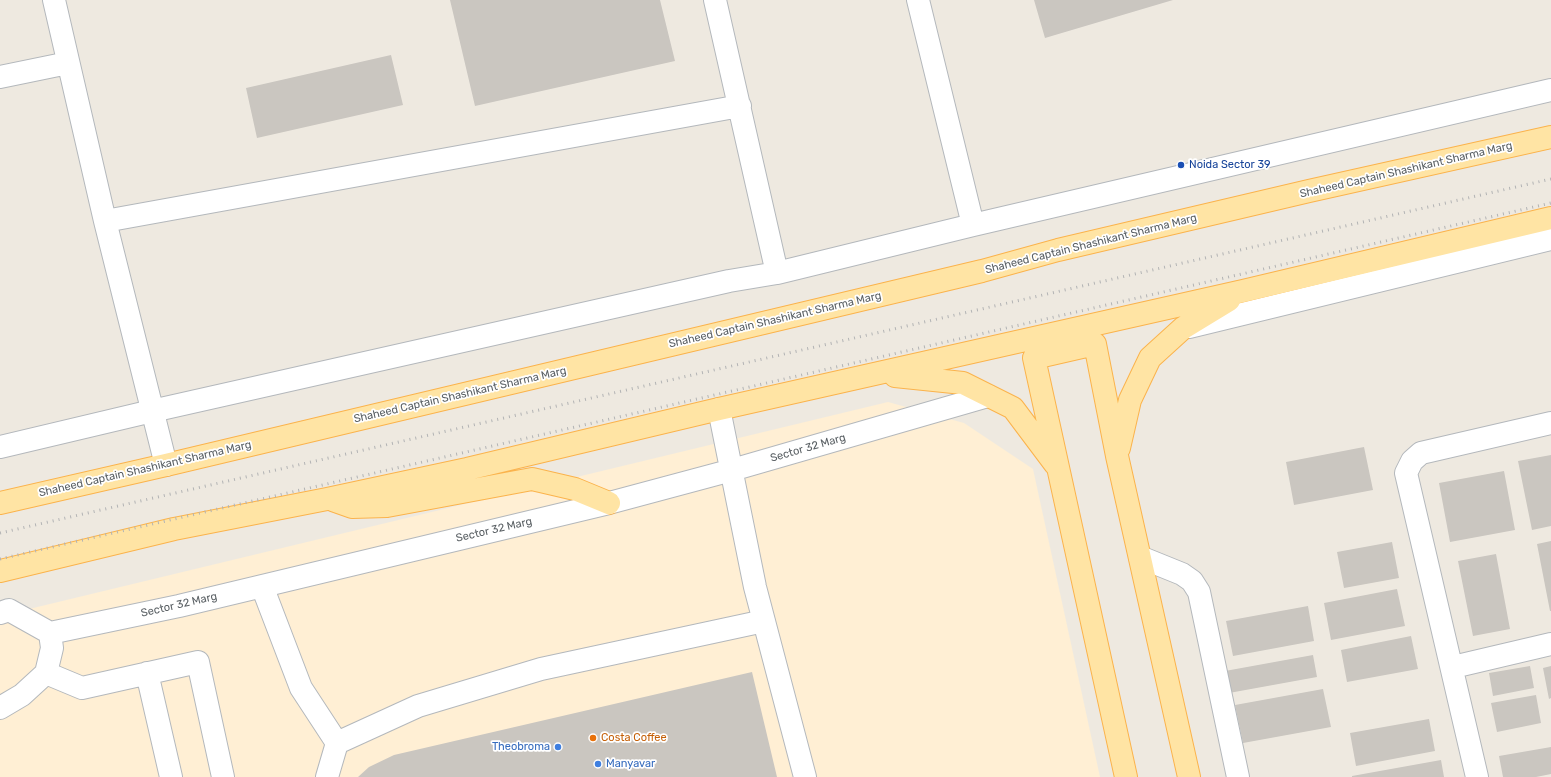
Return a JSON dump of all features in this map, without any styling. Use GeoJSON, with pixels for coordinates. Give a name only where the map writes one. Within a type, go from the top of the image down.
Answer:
{"type":"FeatureCollection","features":[{"type":"Feature","properties":{"kind":"main road","name":"Shaheed Captain Shashikant Sharma Marg"},"geometry":{"type":"LineString","coordinates":[[0,503],[974,273],[1081,245],[1551,137]]}},
{"type":"Feature","properties":{"kind":"main road"},"geometry":{"type":"LineString","coordinates":[[0,571],[174,529],[327,499],[467,469],[720,409],[1243,291],[1551,218]]}},
{"type":"Feature","properties":{"kind":"main road"},"geometry":{"type":"LineString","coordinates":[[1117,456],[1130,400],[1150,358],[1183,328],[1243,291]]}},
{"type":"Feature","properties":{"kind":"main road"},"geometry":{"type":"LineString","coordinates":[[1126,777],[1034,358],[1095,344],[1117,456],[1190,777]]}},
{"type":"Feature","properties":{"kind":"main road"},"geometry":{"type":"LineString","coordinates":[[863,377],[902,376],[963,383],[1013,408],[1059,470]]}},
{"type":"Feature","properties":{"kind":"main road"},"geometry":{"type":"LineString","coordinates":[[327,499],[352,507],[387,506],[532,479],[575,489],[609,503]]}},
{"type":"Feature","properties":{"kind":"street"},"geometry":{"type":"LineString","coordinates":[[54,0],[105,220],[166,465]]}},
{"type":"Feature","properties":{"kind":"street"},"geometry":{"type":"LineString","coordinates":[[715,0],[777,273]]}},
{"type":"Feature","properties":{"kind":"street"},"geometry":{"type":"LineString","coordinates":[[918,0],[972,225]]}},
{"type":"Feature","properties":{"kind":"street"},"geometry":{"type":"LineString","coordinates":[[0,76],[68,63]]}},
{"type":"Feature","properties":{"kind":"street"},"geometry":{"type":"LineString","coordinates":[[0,447],[152,411],[721,283],[777,273],[972,225],[1551,90]]}},
{"type":"Feature","properties":{"kind":"street"},"geometry":{"type":"LineString","coordinates":[[105,220],[740,106]]}},
{"type":"Feature","properties":{"kind":"street"},"geometry":{"type":"LineString","coordinates":[[1183,328],[1551,239]]}},
{"type":"Feature","properties":{"kind":"street","name":"Sector 32 Marg"},"geometry":{"type":"LineString","coordinates":[[50,632],[179,606],[609,503],[732,470],[988,396]]}},
{"type":"Feature","properties":{"kind":"street"},"geometry":{"type":"LineString","coordinates":[[720,409],[755,587],[790,715],[805,777]]}},
{"type":"Feature","properties":{"kind":"street"},"geometry":{"type":"LineString","coordinates":[[1477,777],[1406,473],[1412,461],[1421,453],[1551,423]]}},
{"type":"Feature","properties":{"kind":"street"},"geometry":{"type":"LineString","coordinates":[[1140,557],[1182,574],[1192,581],[1199,592],[1238,777]]}},
{"type":"Feature","properties":{"kind":"street"},"geometry":{"type":"LineString","coordinates":[[262,586],[301,688],[337,743]]}},
{"type":"Feature","properties":{"kind":"street"},"geometry":{"type":"LineString","coordinates":[[0,613],[9,610],[50,632],[52,648],[46,673],[22,695],[0,708]]}},
{"type":"Feature","properties":{"kind":"street"},"geometry":{"type":"LineString","coordinates":[[327,777],[337,743],[418,706],[541,669],[764,621]]}},
{"type":"Feature","properties":{"kind":"street"},"geometry":{"type":"LineString","coordinates":[[1452,667],[1551,644]]}},
{"type":"Feature","properties":{"kind":"street"},"geometry":{"type":"LineString","coordinates":[[46,673],[82,688],[198,662],[223,777]]}},
{"type":"Feature","properties":{"kind":"street"},"geometry":{"type":"LineString","coordinates":[[147,673],[171,777]]}},
{"type":"Feature","properties":{"kind":"shaded area"},"geometry":{"type":"Polygon","coordinates":[[[888,402],[964,423],[1033,469],[1100,777],[0,777],[0,616],[888,402]]]}},
{"type":"Feature","properties":{"kind":"building"},"geometry":{"type":"Polygon","coordinates":[[[450,0],[660,0],[675,61],[475,106],[450,0]]]}},
{"type":"Feature","properties":{"kind":"building"},"geometry":{"type":"Polygon","coordinates":[[[1034,0],[1173,0],[1045,38],[1034,0]]]}},
{"type":"Feature","properties":{"kind":"building"},"geometry":{"type":"Polygon","coordinates":[[[391,55],[403,105],[257,138],[246,88],[391,55]]]}},
{"type":"Feature","properties":{"kind":"building"},"geometry":{"type":"Polygon","coordinates":[[[1364,447],[1373,490],[1294,505],[1286,462],[1364,447]]]}},
{"type":"Feature","properties":{"kind":"building"},"geometry":{"type":"Polygon","coordinates":[[[1551,455],[1551,526],[1532,530],[1518,461],[1551,455]]]}},
{"type":"Feature","properties":{"kind":"building"},"geometry":{"type":"Polygon","coordinates":[[[1504,471],[1515,530],[1450,542],[1439,483],[1504,471]]]}},
{"type":"Feature","properties":{"kind":"building"},"geometry":{"type":"Polygon","coordinates":[[[1551,541],[1551,611],[1550,611],[1537,544],[1551,541]]]}},
{"type":"Feature","properties":{"kind":"building"},"geometry":{"type":"Polygon","coordinates":[[[1392,542],[1399,578],[1344,588],[1337,552],[1392,542]]]}},
{"type":"Feature","properties":{"kind":"building"},"geometry":{"type":"Polygon","coordinates":[[[1496,554],[1510,629],[1473,636],[1458,561],[1496,554]]]}},
{"type":"Feature","properties":{"kind":"building"},"geometry":{"type":"Polygon","coordinates":[[[1397,589],[1405,626],[1331,640],[1324,603],[1397,589]]]}},
{"type":"Feature","properties":{"kind":"building"},"geometry":{"type":"Polygon","coordinates":[[[1308,606],[1314,641],[1233,656],[1226,621],[1308,606]]]}},
{"type":"Feature","properties":{"kind":"building"},"geometry":{"type":"Polygon","coordinates":[[[1411,636],[1418,669],[1347,682],[1341,650],[1411,636]]]}},
{"type":"Feature","properties":{"kind":"building"},"geometry":{"type":"Polygon","coordinates":[[[1313,655],[1317,677],[1229,693],[1225,671],[1313,655]]]}},
{"type":"Feature","properties":{"kind":"building"},"geometry":{"type":"Polygon","coordinates":[[[1530,666],[1534,688],[1493,696],[1489,673],[1530,666]]]}},
{"type":"Feature","properties":{"kind":"building"},"geometry":{"type":"Polygon","coordinates":[[[1551,666],[1551,698],[1549,699],[1543,668],[1551,666]]]}},
{"type":"Feature","properties":{"kind":"building"},"geometry":{"type":"Polygon","coordinates":[[[752,672],[777,777],[358,777],[369,767],[394,755],[752,672]]]}},
{"type":"Feature","properties":{"kind":"building"},"geometry":{"type":"Polygon","coordinates":[[[1323,689],[1331,727],[1243,743],[1235,705],[1323,689]]]}},
{"type":"Feature","properties":{"kind":"building"},"geometry":{"type":"Polygon","coordinates":[[[1536,695],[1541,723],[1497,732],[1491,703],[1536,695]]]}},
{"type":"Feature","properties":{"kind":"building"},"geometry":{"type":"Polygon","coordinates":[[[1429,719],[1435,751],[1356,766],[1350,733],[1429,719]]]}},
{"type":"Feature","properties":{"kind":"building"},"geometry":{"type":"Polygon","coordinates":[[[1551,747],[1551,774],[1536,777],[1503,777],[1499,756],[1551,747]]]}},
{"type":"Feature","properties":{"kind":"building"},"geometry":{"type":"Polygon","coordinates":[[[1441,760],[1444,777],[1352,777],[1352,776],[1441,760]]]}},
{"type":"Feature","properties":{"kind":"railway"},"geometry":{"type":"LineString","coordinates":[[0,533],[1551,179]]}},
{"type":"Feature","properties":{"kind":"railway"},"geometry":{"type":"LineString","coordinates":[[0,559],[1551,203]]}},
{"type":"Feature","properties":{"kind":"place","name":"Noida Sector 39"},"geometry":{"type":"Point","coordinates":[1181,165]}},
{"type":"Feature","properties":{"kind":"place","name":"Costa Coffee"},"geometry":{"type":"Point","coordinates":[593,738]}},
{"type":"Feature","properties":{"kind":"place","name":"Theobroma"},"geometry":{"type":"Point","coordinates":[558,747]}},
{"type":"Feature","properties":{"kind":"place","name":"Manyavar"},"geometry":{"type":"Point","coordinates":[598,764]}}]}
